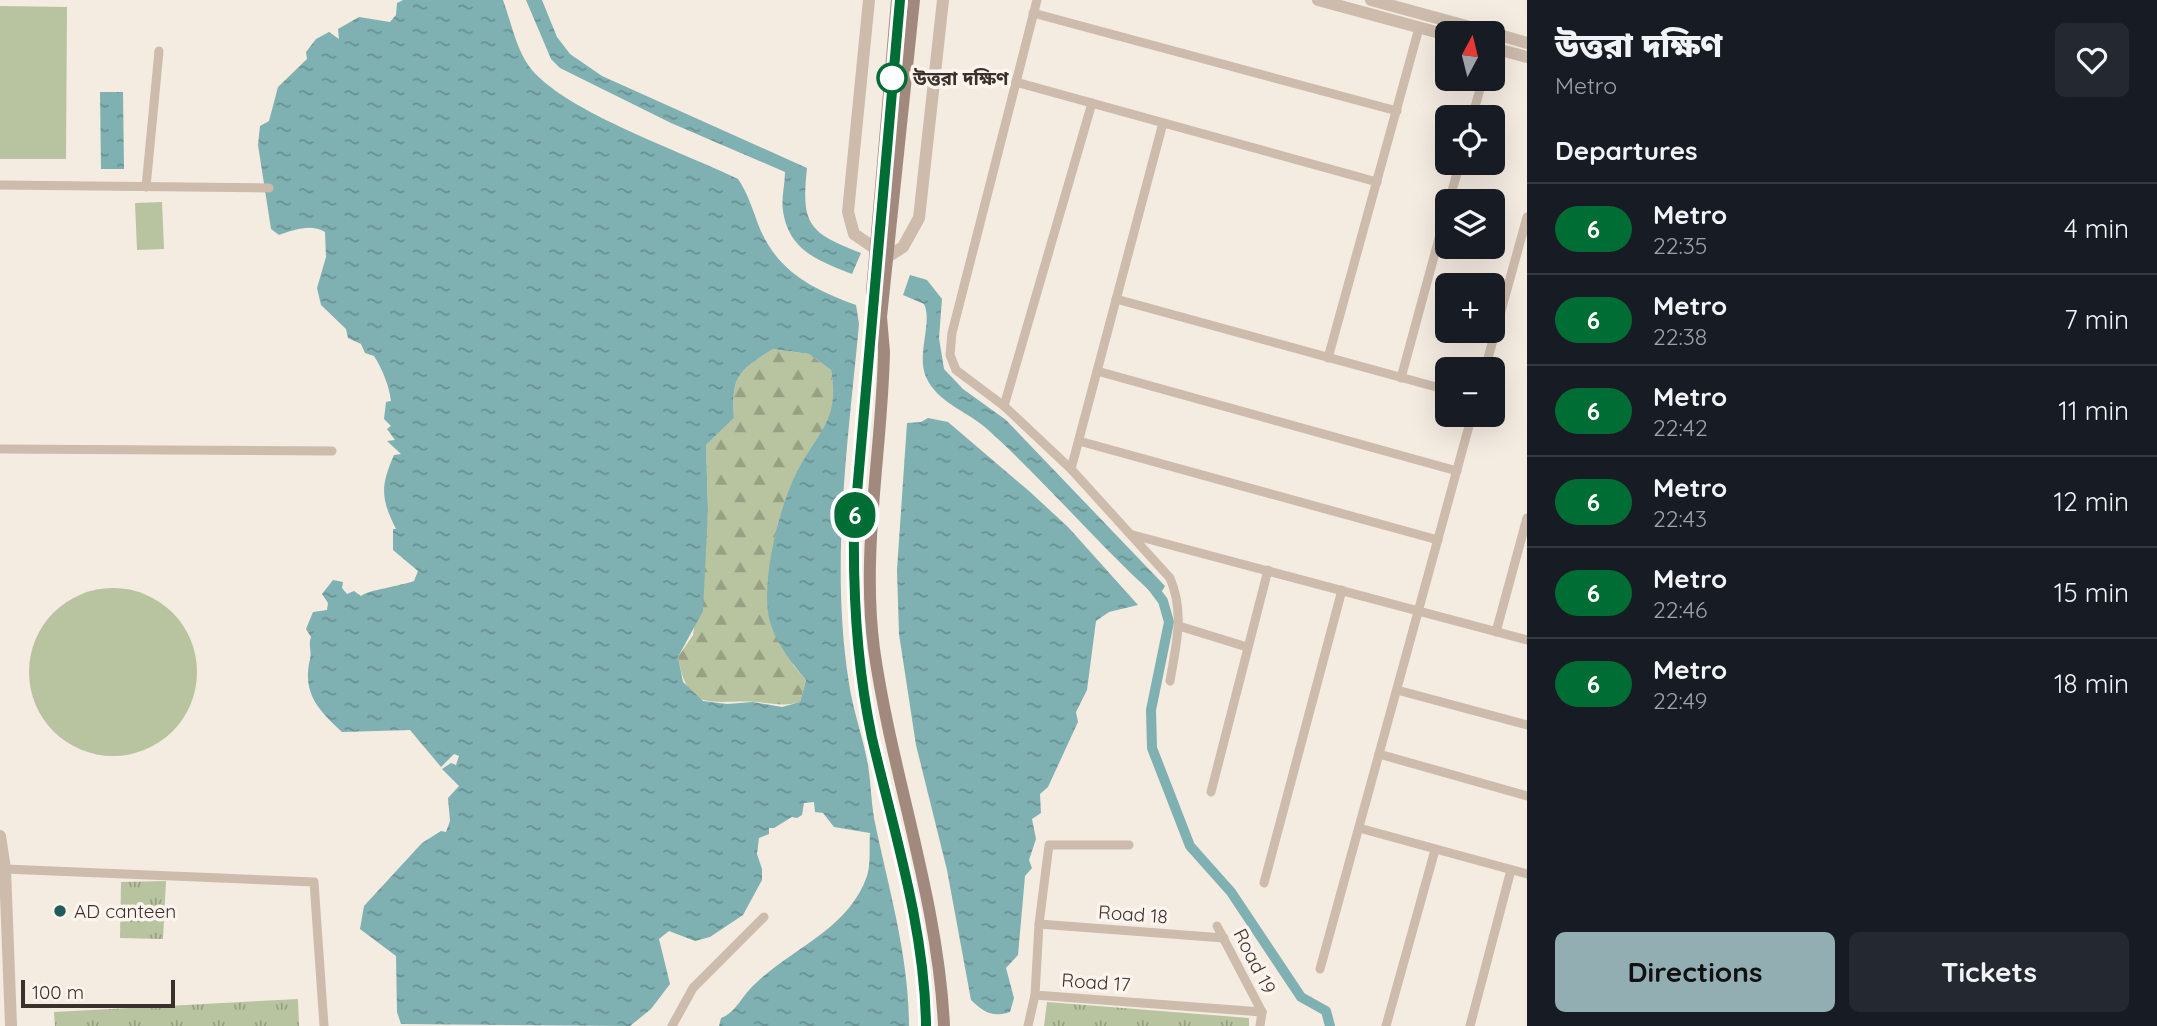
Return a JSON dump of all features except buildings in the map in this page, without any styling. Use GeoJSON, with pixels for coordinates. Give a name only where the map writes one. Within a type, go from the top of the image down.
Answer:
{"type":"FeatureCollection","features":[{"type":"Feature","properties":{"kind":"main road"},"geometry":{"type":"LineString","coordinates":[[881,317],[872,292],[897,0]]}},
{"type":"Feature","properties":{"kind":"main road"},"geometry":{"type":"LineString","coordinates":[[914,0],[881,317],[884,362],[870,572],[874,648],[937,953],[944,1026]]}},
{"type":"Feature","properties":{"kind":"street"},"geometry":{"type":"LineString","coordinates":[[869,0],[848,212],[854,234],[876,249]]}},
{"type":"Feature","properties":{"kind":"street"},"geometry":{"type":"LineString","coordinates":[[889,256],[903,247],[919,218],[943,0]]}},
{"type":"Feature","properties":{"kind":"street"},"geometry":{"type":"LineString","coordinates":[[1037,0],[950,346],[956,370],[1004,406],[1071,469],[1170,578],[1178,602],[1180,626],[1170,681]]}},
{"type":"Feature","properties":{"kind":"street"},"geometry":{"type":"LineString","coordinates":[[1318,0],[1435,32]]}},
{"type":"Feature","properties":{"kind":"street"},"geometry":{"type":"LineString","coordinates":[[1371,0],[1448,21]]}},
{"type":"Feature","properties":{"kind":"street"},"geometry":{"type":"LineString","coordinates":[[1033,13],[1397,111]]}},
{"type":"Feature","properties":{"kind":"street"},"geometry":{"type":"LineString","coordinates":[[1328,358],[1419,28]]}},
{"type":"Feature","properties":{"kind":"street"},"geometry":{"type":"LineString","coordinates":[[1505,37],[1527,43]]}},
{"type":"Feature","properties":{"kind":"street"},"geometry":{"type":"LineString","coordinates":[[146,187],[159,51]]}},
{"type":"Feature","properties":{"kind":"street"},"geometry":{"type":"LineString","coordinates":[[1505,51],[1527,57]]}},
{"type":"Feature","properties":{"kind":"street"},"geometry":{"type":"LineString","coordinates":[[1016,82],[1377,183]]}},
{"type":"Feature","properties":{"kind":"street"},"geometry":{"type":"LineString","coordinates":[[1004,406],[1092,103]]}},
{"type":"Feature","properties":{"kind":"street"},"geometry":{"type":"LineString","coordinates":[[1071,469],[1163,123]]}},
{"type":"Feature","properties":{"kind":"street"},"geometry":{"type":"LineString","coordinates":[[0,185],[269,188]]}},
{"type":"Feature","properties":{"kind":"street"},"geometry":{"type":"LineString","coordinates":[[1488,357],[1526,222]]}},
{"type":"Feature","properties":{"kind":"street"},"geometry":{"type":"LineString","coordinates":[[1401,378],[1435,253]]}},
{"type":"Feature","properties":{"kind":"street"},"geometry":{"type":"LineString","coordinates":[[1116,299],[1435,387]]}},
{"type":"Feature","properties":{"kind":"street"},"geometry":{"type":"LineString","coordinates":[[1097,371],[1457,471]]}},
{"type":"Feature","properties":{"kind":"street"},"geometry":{"type":"LineString","coordinates":[[1320,969],[1469,427]]}},
{"type":"Feature","properties":{"kind":"street"},"geometry":{"type":"LineString","coordinates":[[1079,441],[1438,540]]}},
{"type":"Feature","properties":{"kind":"street"},"geometry":{"type":"LineString","coordinates":[[0,449],[332,451]]}},
{"type":"Feature","properties":{"kind":"street"},"geometry":{"type":"LineString","coordinates":[[1496,632],[1527,518]]}},
{"type":"Feature","properties":{"kind":"street"},"geometry":{"type":"LineString","coordinates":[[1132,534],[1527,640]]}},
{"type":"Feature","properties":{"kind":"street"},"geometry":{"type":"LineString","coordinates":[[1211,792],[1268,570]]}},
{"type":"Feature","properties":{"kind":"street"},"geometry":{"type":"LineString","coordinates":[[1264,883],[1342,590]]}},
{"type":"Feature","properties":{"kind":"street"},"geometry":{"type":"LineString","coordinates":[[1180,626],[1247,647]]}},
{"type":"Feature","properties":{"kind":"street"},"geometry":{"type":"LineString","coordinates":[[1397,690],[1527,725]]}},
{"type":"Feature","properties":{"kind":"street"},"geometry":{"type":"LineString","coordinates":[[1379,754],[1527,796]]}},
{"type":"Feature","properties":{"kind":"street"},"geometry":{"type":"LineString","coordinates":[[1359,828],[1527,874]]}},
{"type":"Feature","properties":{"kind":"street"},"geometry":{"type":"LineString","coordinates":[[0,836],[5,869],[11,1026]]}},
{"type":"Feature","properties":{"kind":"street","name":"Road 17"},"geometry":{"type":"LineString","coordinates":[[1129,845],[1049,845],[1039,925],[1035,995],[1262,1012]]}},
{"type":"Feature","properties":{"kind":"street"},"geometry":{"type":"LineString","coordinates":[[1386,1026],[1435,850]]}},
{"type":"Feature","properties":{"kind":"street"},"geometry":{"type":"LineString","coordinates":[[5,869],[314,882],[324,1026]]}},
{"type":"Feature","properties":{"kind":"street"},"geometry":{"type":"LineString","coordinates":[[1470,1026],[1511,870]]}},
{"type":"Feature","properties":{"kind":"street"},"geometry":{"type":"LineString","coordinates":[[672,1026],[693,988],[764,917]]}},
{"type":"Feature","properties":{"kind":"street","name":"Road 18"},"geometry":{"type":"LineString","coordinates":[[1039,925],[1224,939]]}},
{"type":"Feature","properties":{"kind":"street","name":"Road 19"},"geometry":{"type":"LineString","coordinates":[[1217,926],[1262,1012]]}},
{"type":"Feature","properties":{"kind":"street"},"geometry":{"type":"LineString","coordinates":[[1028,1026],[1035,995]]}},
{"type":"Feature","properties":{"kind":"street"},"geometry":{"type":"LineString","coordinates":[[1261,1026],[1262,1012]]}},
{"type":"Feature","properties":{"kind":"green space"},"geometry":{"type":"Polygon","coordinates":[[[0,6],[67,7],[66,159],[0,159],[0,6]]]}},
{"type":"Feature","properties":{"kind":"green space"},"geometry":{"type":"Polygon","coordinates":[[[162,202],[164,249],[137,250],[135,203],[162,202]]]}},
{"type":"Feature","properties":{"kind":"green space"},"geometry":{"type":"Polygon","coordinates":[[[773,349],[809,354],[831,370],[833,385],[833,405],[827,425],[793,665],[806,680],[800,702],[715,702],[695,696],[688,688],[678,657],[693,635],[704,559],[708,510],[706,445],[734,418],[734,392],[740,376],[752,363],[773,349]]]}},
{"type":"Feature","properties":{"kind":"green space"},"geometry":{"type":"Polygon","coordinates":[[[113,588],[145,595],[172,613],[190,640],[197,672],[190,704],[172,731],[145,749],[113,756],[81,749],[54,731],[36,704],[29,672],[36,640],[54,613],[81,595],[113,588]]]}},
{"type":"Feature","properties":{"kind":"green space"},"geometry":{"type":"Polygon","coordinates":[[[166,881],[163,939],[120,938],[121,882],[166,881]]]}},
{"type":"Feature","properties":{"kind":"green space"},"geometry":{"type":"Polygon","coordinates":[[[298,999],[299,1026],[55,1026],[54,1012],[298,999]]]}},
{"type":"Feature","properties":{"kind":"green space"},"geometry":{"type":"Polygon","coordinates":[[[1047,1002],[1249,1018],[1249,1026],[1044,1026],[1047,1002]]]}},
{"type":"Feature","properties":{"kind":"water"},"geometry":{"type":"Polygon","coordinates":[[[403,0],[503,0],[521,53],[540,78],[590,112],[738,179],[766,240],[785,266],[810,285],[856,305],[859,324],[846,459],[841,548],[844,638],[851,693],[868,765],[874,818],[902,947],[909,1026],[719,1026],[721,1018],[731,1012],[755,984],[833,924],[847,910],[859,894],[867,876],[870,833],[834,827],[823,813],[815,812],[814,802],[804,803],[802,815],[769,828],[769,834],[759,838],[757,854],[762,880],[743,915],[710,937],[695,941],[669,931],[659,939],[670,984],[651,1009],[630,1026],[401,1024],[397,1012],[396,956],[360,929],[364,906],[422,843],[441,831],[446,832],[450,821],[448,798],[459,786],[442,769],[451,763],[456,765],[459,756],[454,754],[441,767],[410,730],[342,732],[319,708],[310,691],[308,671],[311,637],[306,629],[313,612],[327,610],[328,603],[322,594],[333,580],[343,582],[342,588],[347,594],[354,591],[361,596],[414,581],[418,571],[393,550],[393,529],[396,529],[387,509],[384,493],[386,476],[394,455],[401,454],[387,441],[395,440],[387,429],[391,426],[384,419],[386,402],[391,401],[385,378],[374,356],[365,353],[361,344],[348,338],[346,329],[321,305],[317,288],[326,257],[325,232],[308,228],[279,235],[271,229],[258,145],[260,126],[269,121],[278,87],[307,59],[306,52],[316,39],[329,32],[339,39],[338,29],[359,17],[390,22],[396,15],[397,3],[403,0]],[[773,349],[745,369],[736,383],[734,418],[706,445],[708,510],[703,611],[678,657],[683,682],[703,701],[727,704],[753,702],[782,707],[800,702],[806,680],[786,654],[774,632],[768,609],[767,590],[773,545],[785,502],[799,468],[826,423],[833,400],[831,370],[809,354],[773,349]]]}},
{"type":"Feature","properties":{"kind":"water"},"geometry":{"type":"Polygon","coordinates":[[[526,0],[542,0],[557,37],[570,54],[602,76],[807,168],[807,214],[819,232],[861,253],[852,274],[807,253],[792,236],[783,211],[785,172],[671,123],[560,68],[551,59],[526,0]]]}},
{"type":"Feature","properties":{"kind":"water"},"geometry":{"type":"Polygon","coordinates":[[[100,92],[123,92],[124,169],[101,169],[100,92]]]}},
{"type":"Feature","properties":{"kind":"water"},"geometry":{"type":"Polygon","coordinates":[[[910,275],[927,280],[942,299],[939,338],[944,369],[963,389],[1006,420],[1165,586],[1162,591],[1153,594],[986,428],[945,400],[931,386],[923,368],[927,320],[924,304],[903,295],[910,275]]]}},
{"type":"Feature","properties":{"kind":"water"},"geometry":{"type":"Polygon","coordinates":[[[928,418],[948,422],[1029,491],[1068,527],[1138,605],[1109,612],[1096,621],[1087,690],[1076,712],[1078,722],[1048,787],[1040,794],[1041,813],[1032,819],[1036,839],[1029,860],[1032,868],[1025,876],[1018,955],[1006,968],[1014,998],[1010,1012],[1004,1014],[989,1013],[971,1000],[947,870],[916,745],[899,634],[897,570],[907,423],[921,422],[928,418]]]}},
{"type":"Feature","properties":{"kind":"waterway"},"geometry":{"type":"LineString","coordinates":[[1148,581],[1163,601],[1169,622],[1151,710],[1152,748],[1190,846],[1231,892],[1301,997],[1326,1011],[1330,1026]]}},
{"type":"Feature","properties":{"kind":"railway"},"geometry":{"type":"LineString","coordinates":[[900,0],[854,527],[854,580],[859,659],[867,712],[914,917],[926,1026]]}},
{"type":"Feature","properties":{"kind":"metro line","name":"6"},"geometry":{"type":"LineString","coordinates":[[900,0],[854,527],[855,613],[859,666],[866,706],[914,924],[926,1026]]}},
{"type":"Feature","properties":{"kind":"place","name":"উত্তরা দক্ষিণ"},"geometry":{"type":"Point","coordinates":[892,78]}},
{"type":"Feature","properties":{"kind":"place","name":"AD canteen"},"geometry":{"type":"Point","coordinates":[60,911]}}]}
